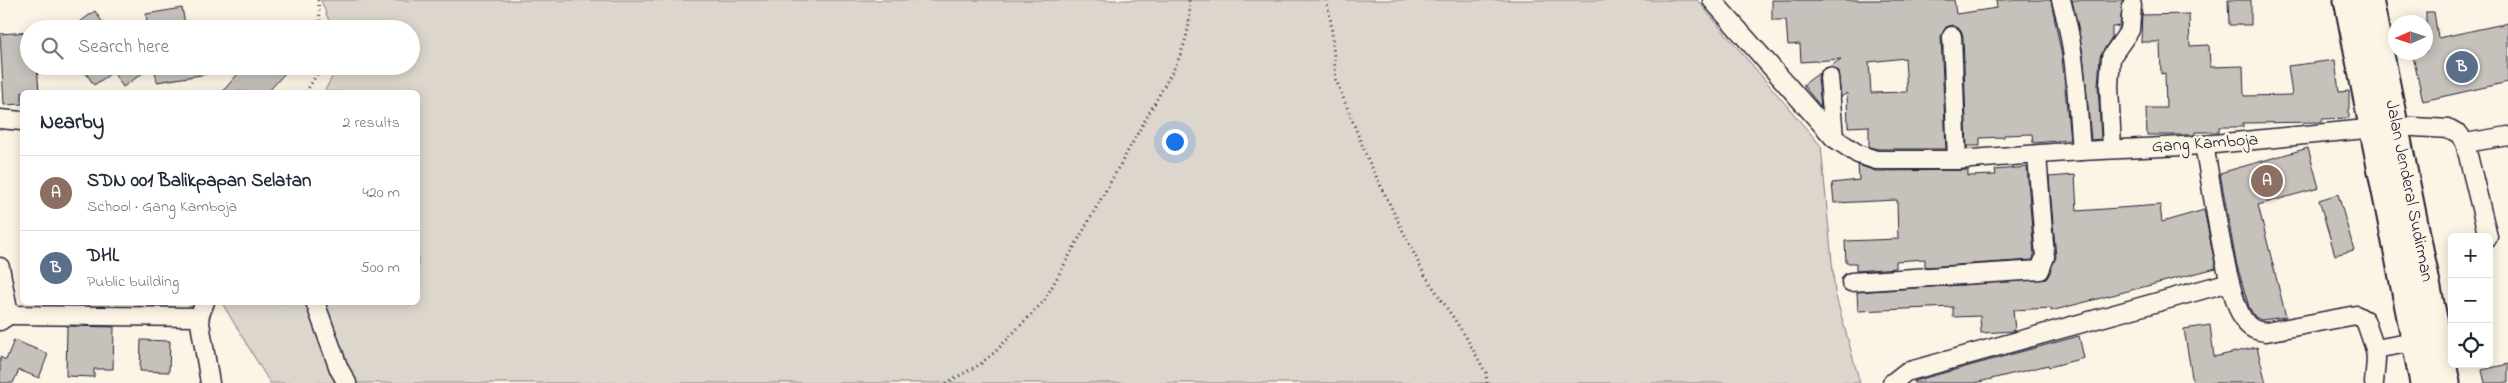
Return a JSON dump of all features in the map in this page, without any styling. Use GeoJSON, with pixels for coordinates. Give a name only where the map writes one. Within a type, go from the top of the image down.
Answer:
{"type":"FeatureCollection","features":[{"type":"Feature","properties":{"kind":"highway","name":"Jalan Jenderal Sudirman"},"geometry":{"type":"LineString","coordinates":[[2346,0],[2384,127],[2447,383]]}},
{"type":"Feature","properties":{"kind":"highway","name":"Jalan Jenderal Sudirman"},"geometry":{"type":"LineString","coordinates":[[2370,0],[2384,127],[2414,342],[2422,383]]}},
{"type":"Feature","properties":{"kind":"street","name":"Gang Kamboja"},"geometry":{"type":"LineString","coordinates":[[1712,0],[1834,138],[1858,154],[1876,160],[1957,160],[2112,149],[2204,145],[2384,127],[2450,128],[2459,134],[2465,143]]}},
{"type":"Feature","properties":{"kind":"street"},"geometry":{"type":"LineString","coordinates":[[2061,0],[2067,20],[2073,60],[2081,151]]}},
{"type":"Feature","properties":{"kind":"street"},"geometry":{"type":"LineString","coordinates":[[2112,149],[2109,86],[2111,57],[2130,30],[2132,5]]}},
{"type":"Feature","properties":{"kind":"street"},"geometry":{"type":"LineString","coordinates":[[1952,36],[1957,160]]}},
{"type":"Feature","properties":{"kind":"street"},"geometry":{"type":"LineString","coordinates":[[1829,77],[1834,138]]}},
{"type":"Feature","properties":{"kind":"street"},"geometry":{"type":"LineString","coordinates":[[0,119],[20,121]]}},
{"type":"Feature","properties":{"kind":"street"},"geometry":{"type":"LineString","coordinates":[[2486,233],[2465,143],[2508,136]]}},
{"type":"Feature","properties":{"kind":"street"},"geometry":{"type":"LineString","coordinates":[[2204,145],[2230,282],[2242,318],[2255,331],[2270,331],[2356,316],[2365,320],[2375,349],[2374,383]]}},
{"type":"Feature","properties":{"kind":"street"},"geometry":{"type":"LineString","coordinates":[[1851,282],[2040,270],[2045,257],[2037,155]]}},
{"type":"Feature","properties":{"kind":"street"},"geometry":{"type":"LineString","coordinates":[[0,267],[4,318],[202,310],[210,383]]}},
{"type":"Feature","properties":{"kind":"street"},"geometry":{"type":"LineString","coordinates":[[1892,383],[1906,372],[2230,282]]}},
{"type":"Feature","properties":{"kind":"street"},"geometry":{"type":"LineString","coordinates":[[316,305],[339,369],[347,383]]}},
{"type":"Feature","properties":{"kind":"street"},"geometry":{"type":"LineString","coordinates":[[2375,349],[2414,342]]}},
{"type":"Feature","properties":{"kind":"path"},"geometry":{"type":"LineString","coordinates":[[318,0],[320,20]]}},
{"type":"Feature","properties":{"kind":"path"},"geometry":{"type":"LineString","coordinates":[[946,383],[979,365],[990,356],[1044,301],[1177,63],[1188,36],[1191,16],[1189,0]]}},
{"type":"Feature","properties":{"kind":"path"},"geometry":{"type":"LineString","coordinates":[[1326,0],[1331,22],[1336,80],[1369,162],[1423,272],[1466,337],[1486,374],[1487,383]]}},
{"type":"Feature","properties":{"kind":"path"},"geometry":{"type":"LineString","coordinates":[[307,90],[316,75]]}},
{"type":"Feature","properties":{"kind":"shaded area"},"geometry":{"type":"Polygon","coordinates":[[[321,0],[1697,0],[1821,146],[1835,293],[1860,383],[270,383],[223,305],[420,305],[420,90],[325,90],[333,75],[420,75],[420,20],[329,20],[321,0]]]}},
{"type":"Feature","properties":{"kind":"building"},"geometry":{"type":"Polygon","coordinates":[[[1772,0],[1954,0],[1956,14],[1997,8],[1996,0],[2051,0],[2062,57],[2070,140],[2033,143],[2032,134],[2004,135],[2004,137],[1980,138],[1980,146],[1967,146],[1967,149],[1963,36],[1961,30],[1952,25],[1946,27],[1941,36],[1946,149],[1878,149],[1869,147],[1869,126],[1848,127],[1847,93],[1841,97],[1838,71],[1829,67],[1841,59],[1801,62],[1800,44],[1788,45],[1786,20],[1772,20],[1772,0]],[[1905,58],[1869,62],[1871,93],[1907,92],[1905,58]]]}},
{"type":"Feature","properties":{"kind":"building"},"geometry":{"type":"Polygon","coordinates":[[[2072,0],[2123,0],[2120,26],[2112,27],[2112,37],[2100,56],[2098,86],[2101,139],[2091,140],[2083,54],[2072,0]]]}},
{"type":"Feature","properties":{"kind":"building"},"geometry":{"type":"Polygon","coordinates":[[[2228,0],[2251,0],[2251,25],[2229,25],[2228,0]]]}},
{"type":"Feature","properties":{"kind":"building"},"geometry":{"type":"Polygon","coordinates":[[[182,8],[184,20],[147,20],[146,14],[182,8]]]}},
{"type":"Feature","properties":{"kind":"building"},"geometry":{"type":"Polygon","coordinates":[[[95,11],[101,20],[82,20],[95,11]]]}},
{"type":"Feature","properties":{"kind":"building"},"geometry":{"type":"Polygon","coordinates":[[[2142,12],[2142,15],[2189,14],[2190,46],[2209,45],[2210,67],[2243,66],[2244,96],[2292,95],[2288,66],[2335,60],[2339,92],[2349,91],[2349,118],[2322,119],[2322,122],[2243,123],[2243,127],[2219,127],[2219,132],[2195,132],[2195,135],[2147,135],[2146,108],[2166,108],[2165,73],[2161,74],[2160,42],[2141,42],[2142,12]]]}},
{"type":"Feature","properties":{"kind":"building"},"geometry":{"type":"Polygon","coordinates":[[[2426,12],[2434,12],[2438,38],[2508,23],[2508,82],[2423,101],[2414,60],[2433,60],[2433,15],[2426,15],[2426,12]]]}},
{"type":"Feature","properties":{"kind":"building"},"geometry":{"type":"Polygon","coordinates":[[[20,33],[20,75],[38,75],[39,90],[20,90],[20,104],[4,105],[0,34],[20,33]]]}},
{"type":"Feature","properties":{"kind":"building"},"geometry":{"type":"Polygon","coordinates":[[[1819,73],[1818,78],[1821,107],[1803,85],[1819,73]]]}},
{"type":"Feature","properties":{"kind":"building"},"geometry":{"type":"Polygon","coordinates":[[[87,75],[109,75],[94,85],[87,75]]]}},
{"type":"Feature","properties":{"kind":"building"},"geometry":{"type":"Polygon","coordinates":[[[115,75],[140,75],[123,87],[115,75]]]}},
{"type":"Feature","properties":{"kind":"building"},"geometry":{"type":"Polygon","coordinates":[[[156,75],[201,75],[157,82],[156,75]]]}},
{"type":"Feature","properties":{"kind":"building"},"geometry":{"type":"Polygon","coordinates":[[[237,75],[283,75],[270,90],[224,90],[237,75]]]}},
{"type":"Feature","properties":{"kind":"building"},"geometry":{"type":"Polygon","coordinates":[[[2308,148],[2319,188],[2258,205],[2286,317],[2261,320],[2255,317],[2249,307],[2236,262],[2220,173],[2308,148]]]}},
{"type":"Feature","properties":{"kind":"building"},"geometry":{"type":"Polygon","coordinates":[[[1858,165],[1876,171],[1968,170],[1968,176],[1996,175],[1995,170],[2027,167],[2033,260],[1925,267],[1925,259],[1896,261],[1896,268],[1856,271],[1856,263],[1846,263],[1845,241],[1898,239],[1897,200],[1834,203],[1832,183],[1859,180],[1858,165]]]}},
{"type":"Feature","properties":{"kind":"building"},"geometry":{"type":"Polygon","coordinates":[[[2075,175],[2077,211],[2160,205],[2162,222],[2204,210],[2216,268],[2051,311],[2051,308],[2013,310],[2015,331],[1981,333],[1980,316],[1953,317],[1953,307],[1858,311],[1857,292],[2046,279],[2056,257],[2049,177],[2075,175]]]}},
{"type":"Feature","properties":{"kind":"building"},"geometry":{"type":"Polygon","coordinates":[[[2338,194],[2354,250],[2335,255],[2319,200],[2338,194]]]}},
{"type":"Feature","properties":{"kind":"building"},"geometry":{"type":"Polygon","coordinates":[[[2210,325],[2214,357],[2257,347],[2266,383],[2193,383],[2184,329],[2210,325]]]}},
{"type":"Feature","properties":{"kind":"building"},"geometry":{"type":"Polygon","coordinates":[[[67,326],[114,327],[113,369],[94,369],[94,377],[66,376],[67,326]]]}},
{"type":"Feature","properties":{"kind":"building"},"geometry":{"type":"Polygon","coordinates":[[[2079,336],[2084,358],[1975,383],[1914,383],[1914,381],[2079,336]]]}},
{"type":"Feature","properties":{"kind":"building"},"geometry":{"type":"Polygon","coordinates":[[[14,340],[48,354],[39,378],[19,370],[13,383],[0,383],[0,357],[6,360],[14,340]]]}},
{"type":"Feature","properties":{"kind":"building"},"geometry":{"type":"Polygon","coordinates":[[[141,340],[170,341],[169,372],[140,371],[141,340]]]}},
{"type":"Feature","properties":{"kind":"building"},"geometry":{"type":"Polygon","coordinates":[[[2508,364],[2508,383],[2485,383],[2482,370],[2508,364]]]}},
{"type":"Feature","properties":{"kind":"place","name":"DHL"},"geometry":{"type":"Point","coordinates":[2462,67]}},
{"type":"Feature","properties":{"kind":"place","name":"SDN 001 Balikpapan Selatan"},"geometry":{"type":"Point","coordinates":[2267,181]}}]}
